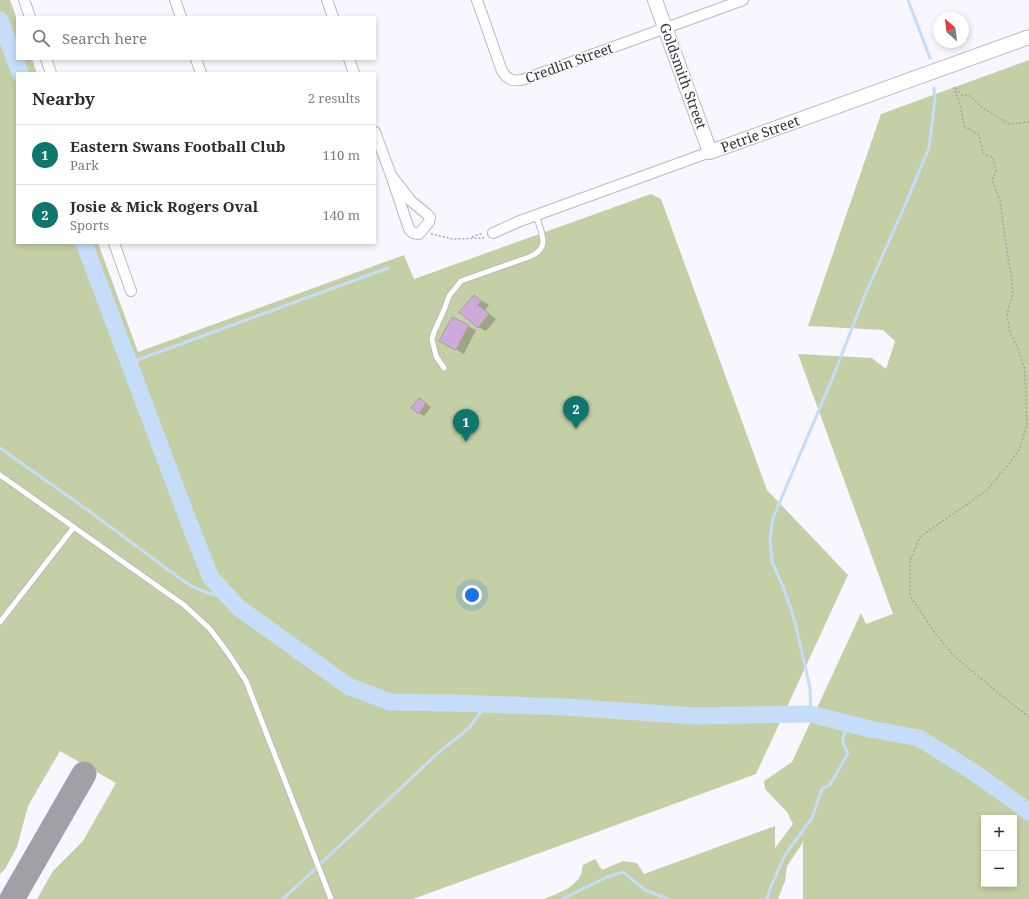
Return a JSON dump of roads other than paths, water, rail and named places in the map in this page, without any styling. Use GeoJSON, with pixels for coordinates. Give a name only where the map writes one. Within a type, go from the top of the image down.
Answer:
{"type":"FeatureCollection","features":[{"type":"Feature","properties":{"kind":"street"},"geometry":{"type":"LineString","coordinates":[[24,0],[30,16]]}},
{"type":"Feature","properties":{"kind":"street"},"geometry":{"type":"LineString","coordinates":[[175,0],[181,16]]}},
{"type":"Feature","properties":{"kind":"street"},"geometry":{"type":"LineString","coordinates":[[327,0],[334,16]]}},
{"type":"Feature","properties":{"kind":"street","name":"Credlin Street"},"geometry":{"type":"LineString","coordinates":[[476,0],[502,71],[507,78],[513,81],[519,81],[665,28]]}},
{"type":"Feature","properties":{"kind":"street","name":"Goldsmith Street"},"geometry":{"type":"LineString","coordinates":[[655,0],[710,152]]}},
{"type":"Feature","properties":{"kind":"street"},"geometry":{"type":"LineString","coordinates":[[665,28],[743,0]]}},
{"type":"Feature","properties":{"kind":"street","name":"Petrie Street"},"geometry":{"type":"LineString","coordinates":[[493,233],[536,215],[1029,37]]}},
{"type":"Feature","properties":{"kind":"street"},"geometry":{"type":"LineString","coordinates":[[46,60],[51,72]]}},
{"type":"Feature","properties":{"kind":"street"},"geometry":{"type":"LineString","coordinates":[[196,60],[201,72]]}},
{"type":"Feature","properties":{"kind":"street"},"geometry":{"type":"LineString","coordinates":[[349,60],[354,72]]}},
{"type":"Feature","properties":{"kind":"street"},"geometry":{"type":"LineString","coordinates":[[376,135],[409,229],[412,233],[419,234],[429,222],[430,218],[411,201],[391,175]]}},
{"type":"Feature","properties":{"kind":"street"},"geometry":{"type":"LineString","coordinates":[[114,244],[131,291]]}},
{"type":"Feature","properties":{"kind":"lane"},"geometry":{"type":"LineString","coordinates":[[444,368],[436,356],[432,339],[449,296],[462,281],[538,253],[544,240],[536,215]]}},
{"type":"Feature","properties":{"kind":"lane"},"geometry":{"type":"LineString","coordinates":[[0,475],[184,605],[210,629],[246,681],[330,899]]}},
{"type":"Feature","properties":{"kind":"lane"},"geometry":{"type":"LineString","coordinates":[[0,622],[74,528]]}},
{"type":"Feature","properties":{"kind":"waterway"},"geometry":{"type":"LineString","coordinates":[[908,0],[930,58]]}},
{"type":"Feature","properties":{"kind":"waterway"},"geometry":{"type":"LineString","coordinates":[[0,20],[20,72]]}},
{"type":"Feature","properties":{"kind":"waterway"},"geometry":{"type":"LineString","coordinates":[[811,714],[810,688],[795,622],[783,586],[772,562],[770,539],[773,518],[833,377],[865,295],[929,148],[935,99],[934,88]]}},
{"type":"Feature","properties":{"kind":"waterway"},"geometry":{"type":"LineString","coordinates":[[84,244],[211,578],[239,608],[348,686],[390,702],[566,707],[695,716],[811,714],[870,729],[919,738],[975,773],[1029,812]]}},
{"type":"Feature","properties":{"kind":"waterway"},"geometry":{"type":"LineString","coordinates":[[129,363],[388,268]]}},
{"type":"Feature","properties":{"kind":"waterway"},"geometry":{"type":"LineString","coordinates":[[0,448],[193,587],[214,595],[228,597]]}},
{"type":"Feature","properties":{"kind":"waterway"},"geometry":{"type":"LineString","coordinates":[[283,899],[438,753],[469,728],[487,704]]}},
{"type":"Feature","properties":{"kind":"waterway"},"geometry":{"type":"LineString","coordinates":[[767,899],[785,855],[812,818],[822,789],[830,785],[848,753],[844,745],[843,738],[851,724]]}},
{"type":"Feature","properties":{"kind":"waterway"},"geometry":{"type":"LineString","coordinates":[[562,899],[607,877],[623,872],[645,890],[668,899]]}},
{"type":"Feature","properties":{"kind":"place","name":"Josie & Mick Rogers Oval"},"geometry":{"type":"Point","coordinates":[576,429]}},
{"type":"Feature","properties":{"kind":"place","name":"Eastern Swans Football Club"},"geometry":{"type":"Point","coordinates":[466,442]}}]}
